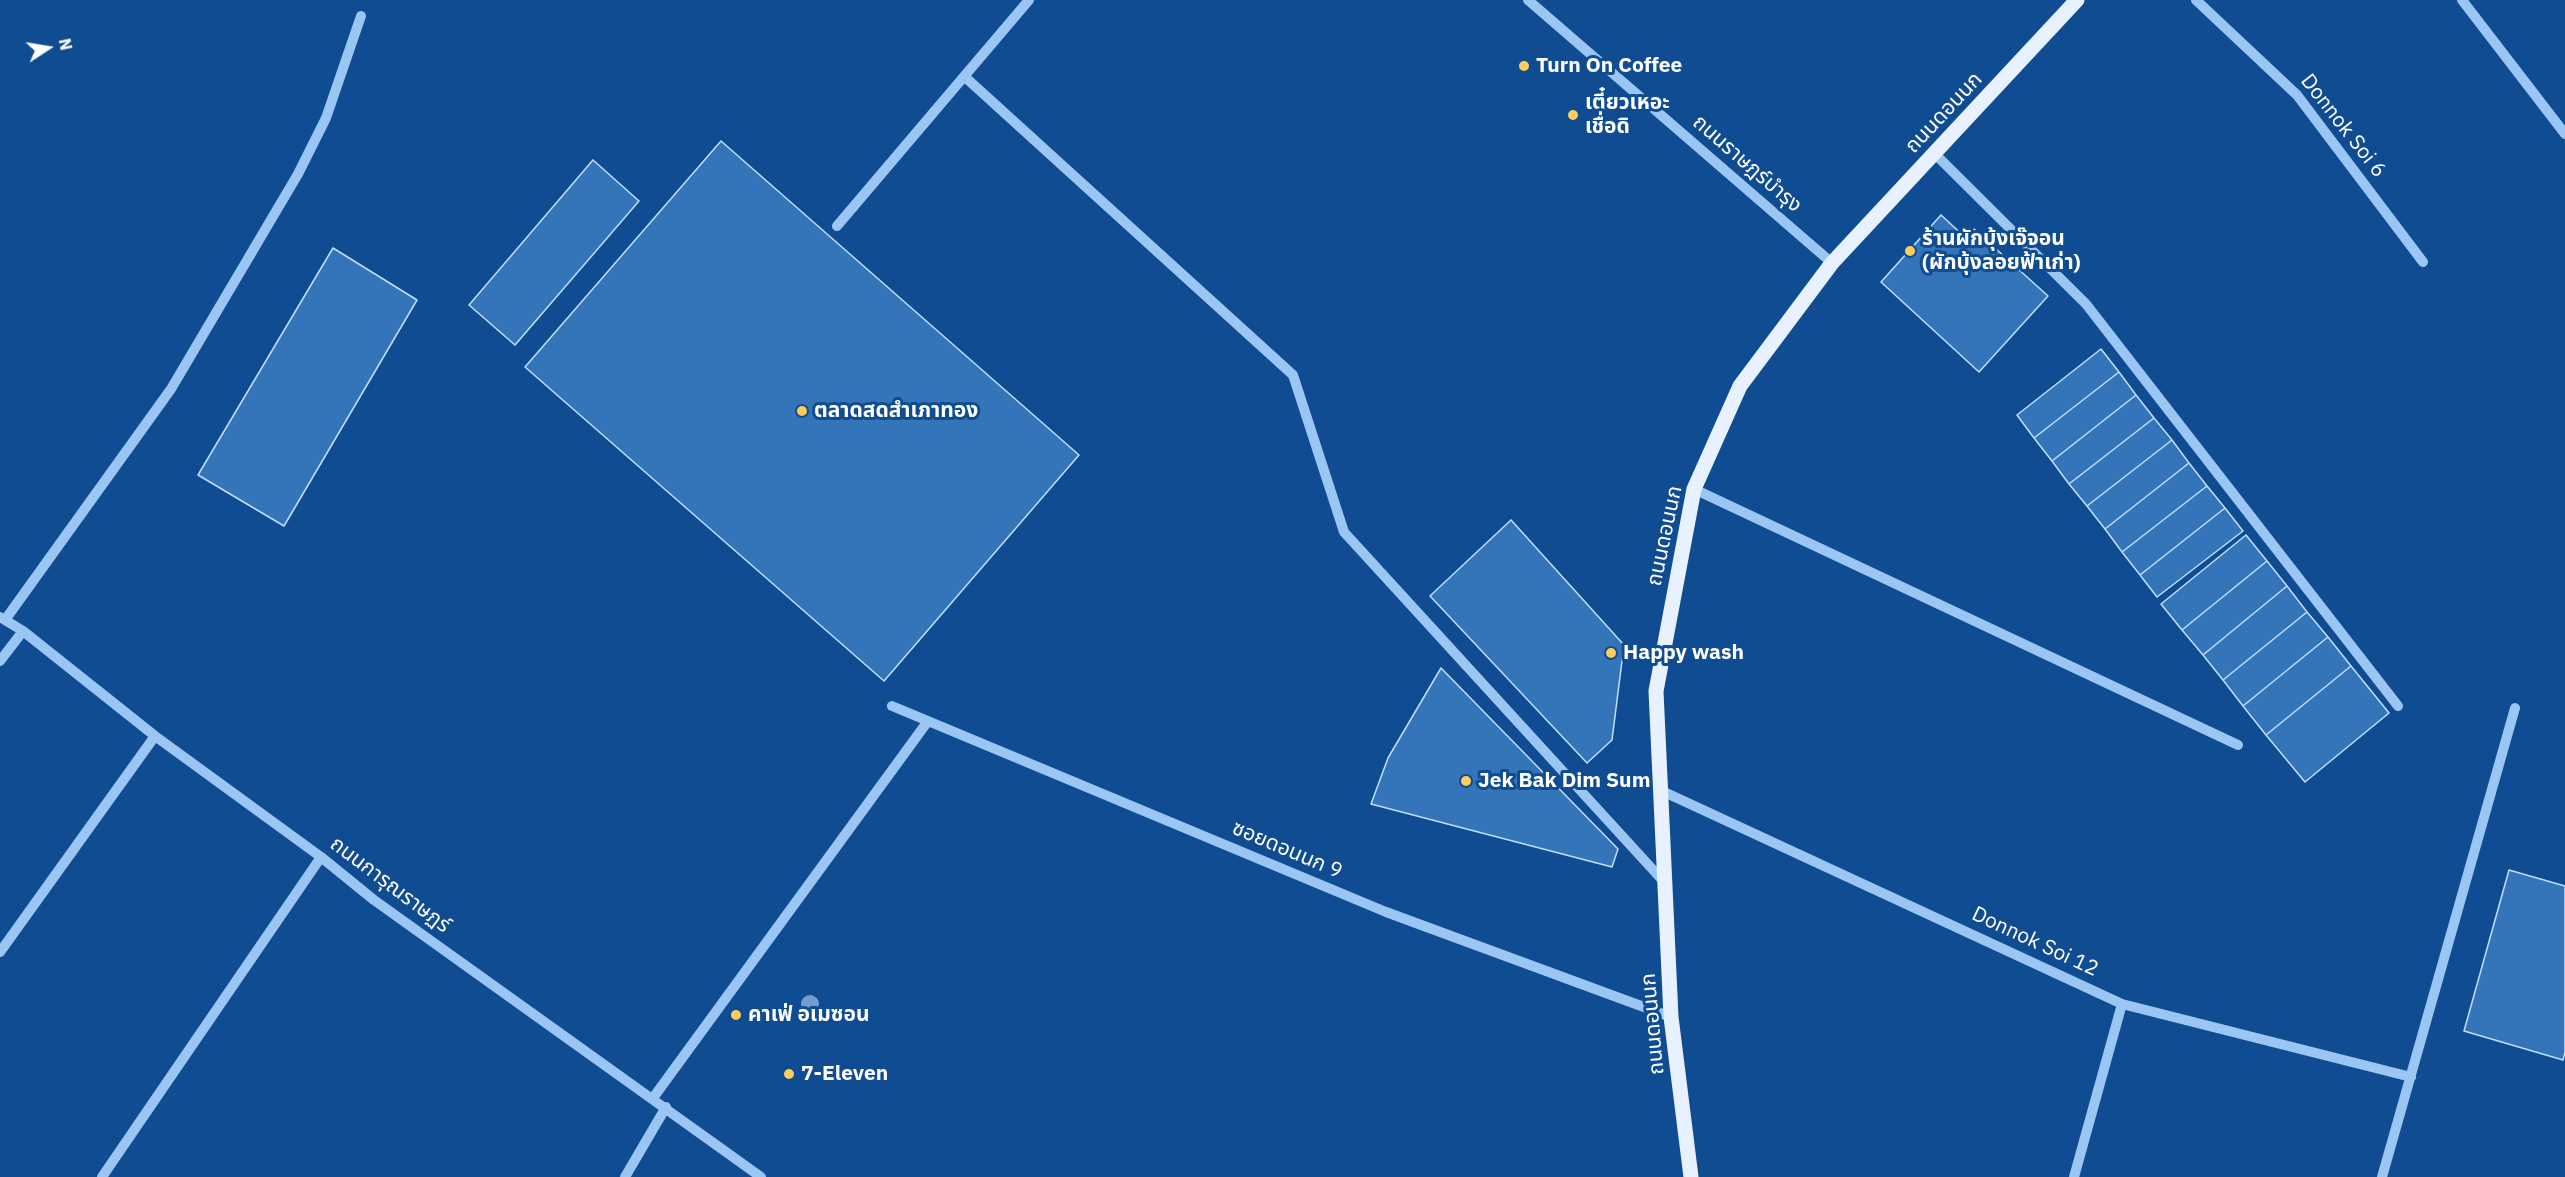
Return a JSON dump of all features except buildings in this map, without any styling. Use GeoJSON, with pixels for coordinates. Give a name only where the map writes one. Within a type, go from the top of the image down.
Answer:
{"type":"FeatureCollection","features":[{"type":"Feature","properties":{"kind":"main road","name":"ถนนดอนนก"},"geometry":{"type":"LineString","coordinates":[[1691,1177],[1671,1017],[1656,691],[1694,489],[1740,386],[1832,263],[2077,0]]}},
{"type":"Feature","properties":{"kind":"street"},"geometry":{"type":"LineString","coordinates":[[837,226],[1029,0]]}},
{"type":"Feature","properties":{"kind":"street","name":"ถนนราษฎร์บำรุง"},"geometry":{"type":"LineString","coordinates":[[1527,0],[1832,263]]}},
{"type":"Feature","properties":{"kind":"street","name":"Donnok Soi 6"},"geometry":{"type":"LineString","coordinates":[[2196,0],[2297,95],[2423,262]]}},
{"type":"Feature","properties":{"kind":"street"},"geometry":{"type":"LineString","coordinates":[[2462,0],[2565,134]]}},
{"type":"Feature","properties":{"kind":"street"},"geometry":{"type":"LineString","coordinates":[[3,619],[171,389],[292,185],[326,118],[361,16]]}},
{"type":"Feature","properties":{"kind":"street"},"geometry":{"type":"LineString","coordinates":[[965,77],[1293,375],[1344,532],[1666,884]]}},
{"type":"Feature","properties":{"kind":"street"},"geometry":{"type":"LineString","coordinates":[[1935,154],[2086,304],[2398,706]]}},
{"type":"Feature","properties":{"kind":"street"},"geometry":{"type":"LineString","coordinates":[[1694,489],[2238,745]]}},
{"type":"Feature","properties":{"kind":"street","name":"ถนนการุณราษฏร์"},"geometry":{"type":"LineString","coordinates":[[3,619],[23,631],[155,736],[321,857],[402,920],[761,1177]]}},
{"type":"Feature","properties":{"kind":"street"},"geometry":{"type":"LineString","coordinates":[[0,661],[23,631]]}},
{"type":"Feature","properties":{"kind":"street","name":"ซอยดอนนก 9"},"geometry":{"type":"LineString","coordinates":[[892,706],[1386,912],[1671,1017]]}},
{"type":"Feature","properties":{"kind":"street"},"geometry":{"type":"LineString","coordinates":[[2382,1177],[2515,708]]}},
{"type":"Feature","properties":{"kind":"street"},"geometry":{"type":"LineString","coordinates":[[653,1098],[928,721]]}},
{"type":"Feature","properties":{"kind":"street"},"geometry":{"type":"LineString","coordinates":[[0,952],[155,736]]}},
{"type":"Feature","properties":{"kind":"street","name":"Donnok Soi 12"},"geometry":{"type":"LineString","coordinates":[[1662,791],[2122,1004],[2411,1077]]}},
{"type":"Feature","properties":{"kind":"street"},"geometry":{"type":"LineString","coordinates":[[102,1177],[321,857]]}},
{"type":"Feature","properties":{"kind":"street"},"geometry":{"type":"LineString","coordinates":[[2074,1177],[2122,1004]]}},
{"type":"Feature","properties":{"kind":"street"},"geometry":{"type":"LineString","coordinates":[[625,1177],[666,1107]]}},
{"type":"Feature","properties":{"kind":"place","name":"Turn On Coffee"},"geometry":{"type":"Point","coordinates":[1524,66]}},
{"type":"Feature","properties":{"kind":"place","name":"เตี๋ยวเหอะ เชื่อดิ"},"geometry":{"type":"Point","coordinates":[1573,115]}},
{"type":"Feature","properties":{"kind":"place","name":"ร้านผักบุ้งเจ๊จอน (ผักบุ้งลอยฟ้าเก่า)"},"geometry":{"type":"Point","coordinates":[1910,251]}},
{"type":"Feature","properties":{"kind":"place","name":"ตลาดสดสำเภาทอง"},"geometry":{"type":"Point","coordinates":[802,411]}},
{"type":"Feature","properties":{"kind":"place","name":"Happy wash"},"geometry":{"type":"Point","coordinates":[1611,653]}},
{"type":"Feature","properties":{"kind":"place","name":"Jek Bak Dim Sum"},"geometry":{"type":"Point","coordinates":[1466,781]}},
{"type":"Feature","properties":{"kind":"place","name":"คาเฟ่ อเมซอน"},"geometry":{"type":"Point","coordinates":[736,1015]}},
{"type":"Feature","properties":{"kind":"place","name":"7-Eleven"},"geometry":{"type":"Point","coordinates":[789,1074]}}]}
